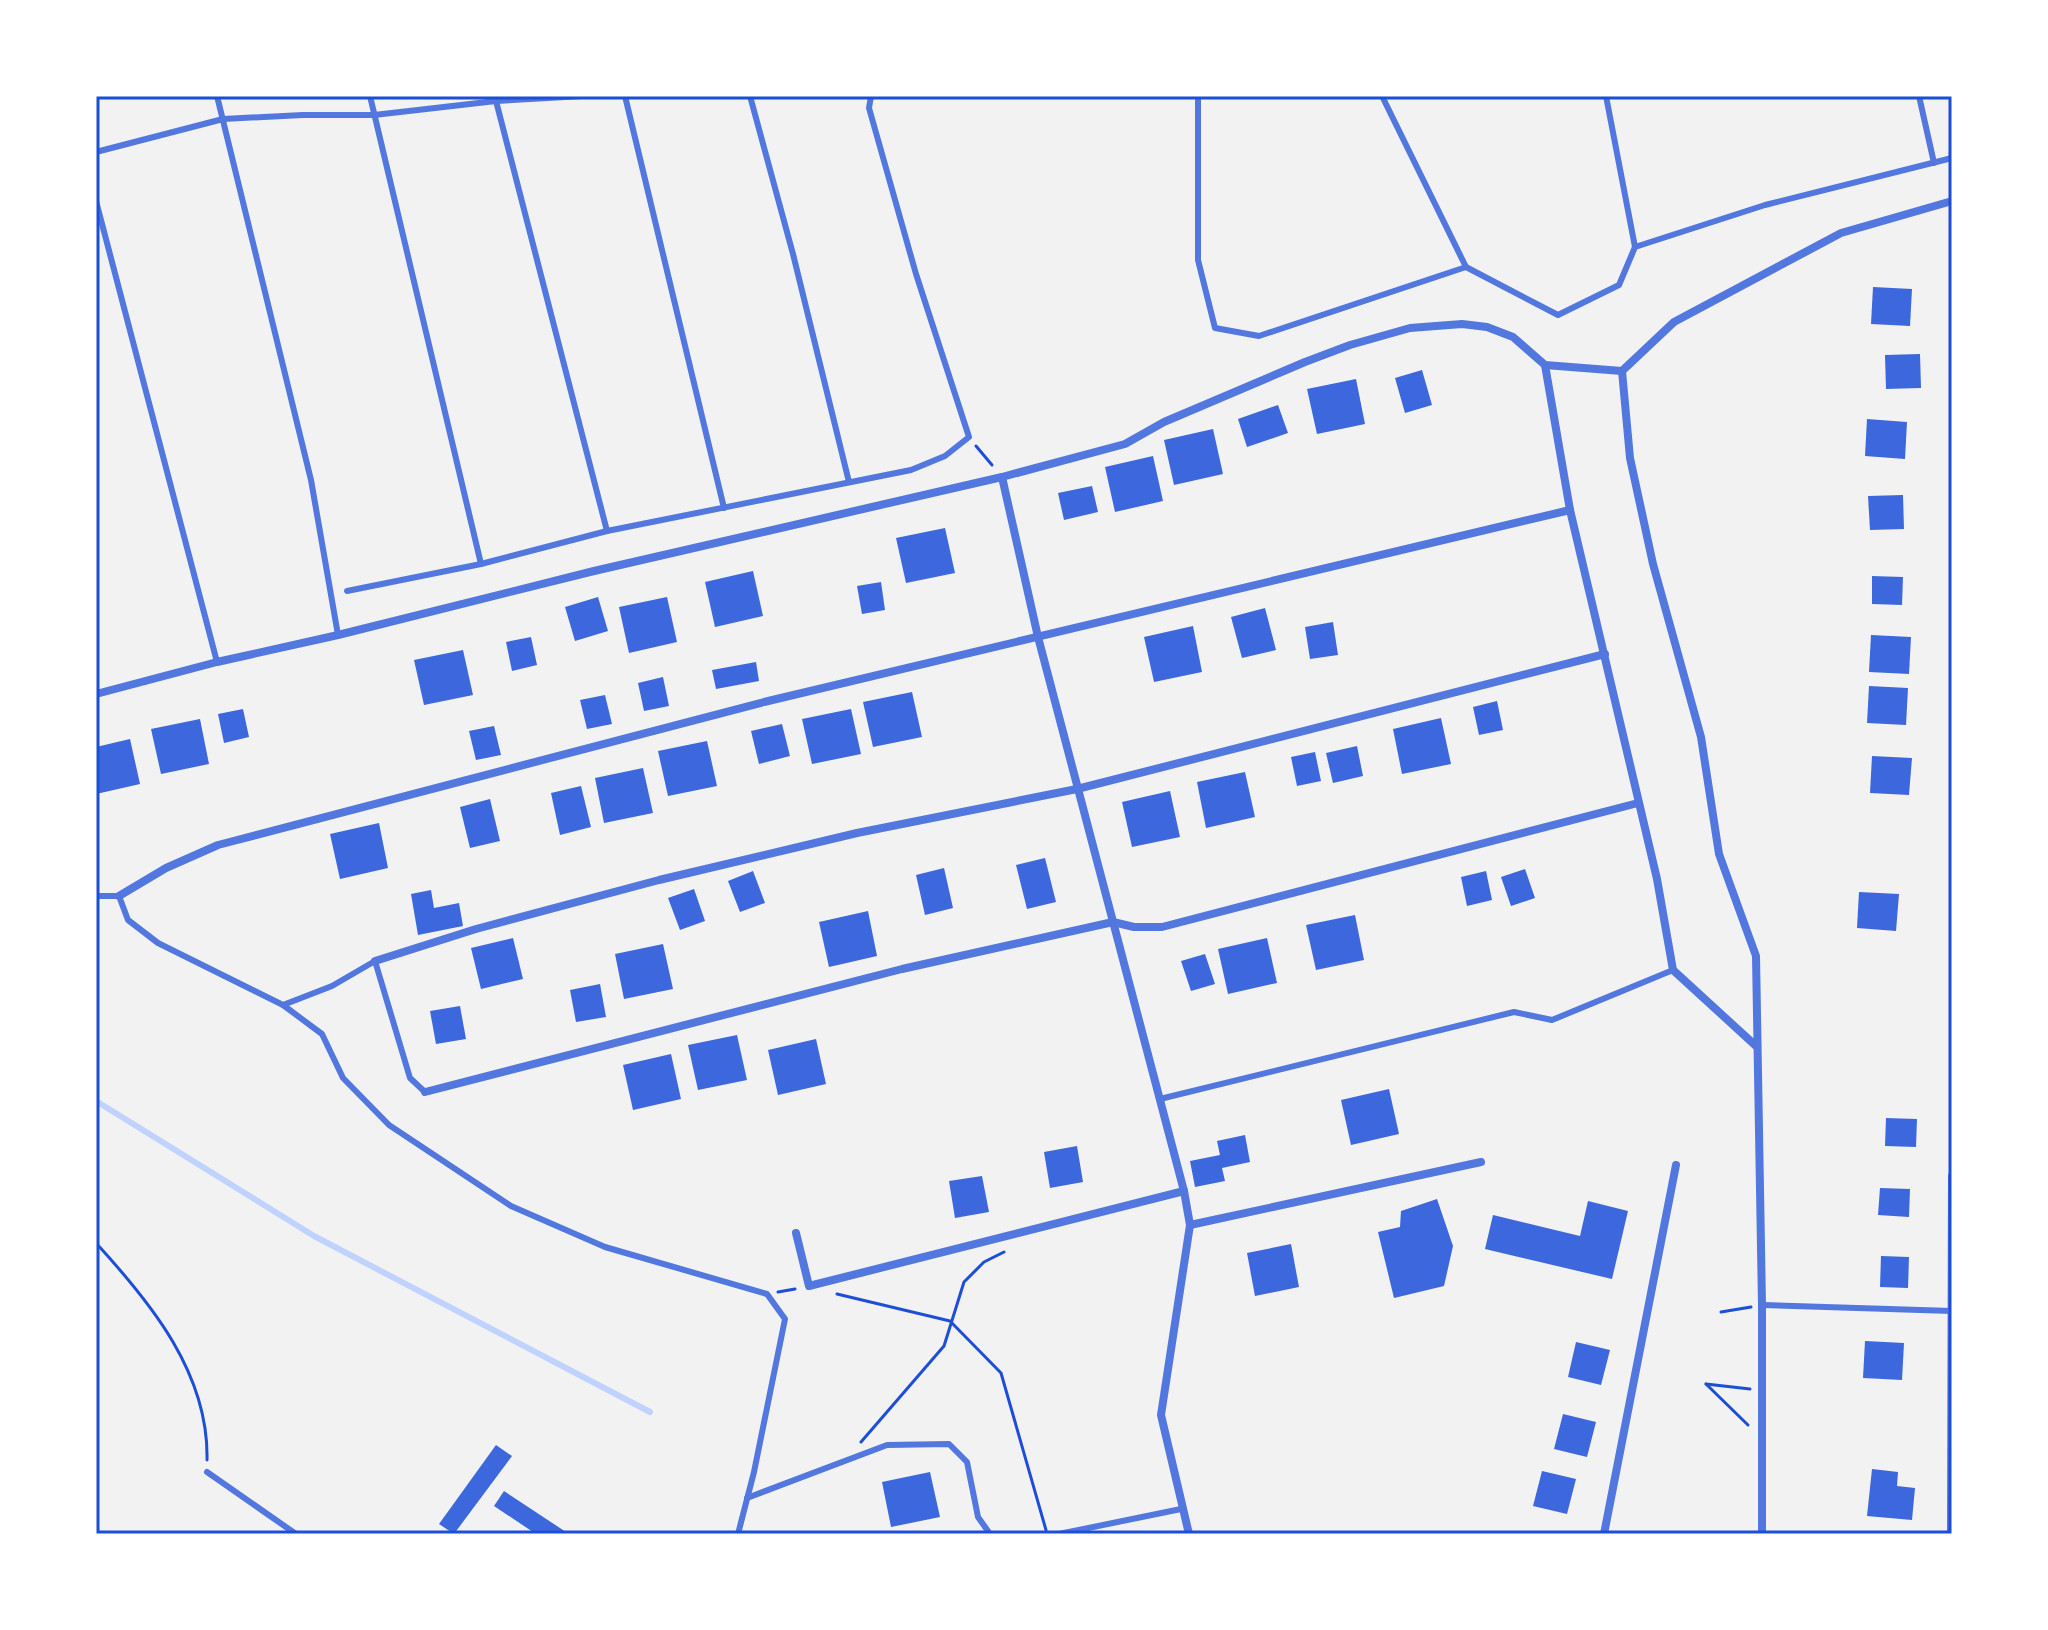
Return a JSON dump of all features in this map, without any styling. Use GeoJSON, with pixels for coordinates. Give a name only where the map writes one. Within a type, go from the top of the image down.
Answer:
{"type":"FeatureCollection","features":[{"type":"Feature","properties":{"kind":"street"},"geometry":{"type":"LineString","coordinates":[[1545,365],[1622,371],[1674,322],[1841,233],[1952,201]]}},
{"type":"Feature","properties":{"kind":"street"},"geometry":{"type":"LineString","coordinates":[[96,694],[594,571],[1002,477],[1125,444],[1164,422],[1305,362],[1410,328],[1462,324],[1502,331],[1523,343],[1545,365],[1570,510],[1657,879],[1673,970],[1757,1046]]}},
{"type":"Feature","properties":{"kind":"street"},"geometry":{"type":"LineString","coordinates":[[1622,371],[1630,458],[1653,564],[1701,737],[1719,854],[1756,956],[1762,1534]]}},
{"type":"Feature","properties":{"kind":"street"},"geometry":{"type":"LineString","coordinates":[[1002,477],[1038,637],[1184,1191],[1190,1225],[1161,1415],[1189,1534]]}},
{"type":"Feature","properties":{"kind":"street"},"geometry":{"type":"LineString","coordinates":[[119,896],[166,868],[218,845],[764,702],[1570,510]]}},
{"type":"Feature","properties":{"kind":"street"},"geometry":{"type":"LineString","coordinates":[[375,961],[476,929],[659,880],[857,833],[1077,789],[1605,654]]}},
{"type":"Feature","properties":{"kind":"street"},"geometry":{"type":"LineString","coordinates":[[425,1092],[902,969],[1113,922],[1134,927],[1162,927],[1638,803]]}},
{"type":"Feature","properties":{"kind":"street"},"geometry":{"type":"LineString","coordinates":[[1190,1225],[1481,1162]]}},
{"type":"Feature","properties":{"kind":"street"},"geometry":{"type":"LineString","coordinates":[[1604,1534],[1676,1165]]}},
{"type":"Feature","properties":{"kind":"street"},"geometry":{"type":"LineString","coordinates":[[1951,1534],[1952,1176]]}},
{"type":"Feature","properties":{"kind":"street"},"geometry":{"type":"LineString","coordinates":[[796,1233],[809,1286],[1184,1191]]}},
{"type":"Feature","properties":{"kind":"lane"},"geometry":{"type":"LineString","coordinates":[[217,96],[311,480],[338,635]]}},
{"type":"Feature","properties":{"kind":"lane"},"geometry":{"type":"LineString","coordinates":[[370,96],[481,564]]}},
{"type":"Feature","properties":{"kind":"lane"},"geometry":{"type":"LineString","coordinates":[[96,152],[223,119],[374,115],[496,101],[583,96]]}},
{"type":"Feature","properties":{"kind":"lane"},"geometry":{"type":"LineString","coordinates":[[625,96],[724,508]]}},
{"type":"Feature","properties":{"kind":"lane"},"geometry":{"type":"LineString","coordinates":[[750,96],[849,482]]}},
{"type":"Feature","properties":{"kind":"lane"},"geometry":{"type":"LineString","coordinates":[[347,591],[481,564],[607,531],[911,470],[945,456],[969,437],[911,259],[869,108],[871,96]]}},
{"type":"Feature","properties":{"kind":"lane"},"geometry":{"type":"LineString","coordinates":[[1198,96],[1198,260],[1215,328],[1259,336],[1466,267]]}},
{"type":"Feature","properties":{"kind":"lane"},"geometry":{"type":"LineString","coordinates":[[1382,96],[1466,267],[1558,315],[1619,285],[1635,247],[1606,96]]}},
{"type":"Feature","properties":{"kind":"lane"},"geometry":{"type":"LineString","coordinates":[[1919,96],[1934,163]]}},
{"type":"Feature","properties":{"kind":"lane"},"geometry":{"type":"LineString","coordinates":[[496,101],[607,531]]}},
{"type":"Feature","properties":{"kind":"lane"},"geometry":{"type":"LineString","coordinates":[[1635,247],[1765,205],[1952,158]]}},
{"type":"Feature","properties":{"kind":"lane"},"geometry":{"type":"LineString","coordinates":[[96,201],[217,662]]}},
{"type":"Feature","properties":{"kind":"lane"},"geometry":{"type":"LineString","coordinates":[[96,896],[119,896],[128,920],[158,943],[283,1005],[322,1034],[343,1078],[389,1125],[511,1206],[605,1247],[767,1294],[785,1319],[738,1534]]}},
{"type":"Feature","properties":{"kind":"lane"},"geometry":{"type":"LineString","coordinates":[[283,1005],[332,986],[375,961],[410,1078],[425,1092]]}},
{"type":"Feature","properties":{"kind":"lane"},"geometry":{"type":"LineString","coordinates":[[1160,1099],[1514,1012],[1552,1020],[1673,970]]}},
{"type":"Feature","properties":{"kind":"lane"},"geometry":{"type":"LineString","coordinates":[[1762,1305],[1952,1311]]}},
{"type":"Feature","properties":{"kind":"lane"},"geometry":{"type":"LineString","coordinates":[[747,1498],[887,1445],[949,1444],[967,1462],[978,1517],[990,1534]]}},
{"type":"Feature","properties":{"kind":"lane"},"geometry":{"type":"LineString","coordinates":[[207,1472],[296,1534]]}},
{"type":"Feature","properties":{"kind":"lane"},"geometry":{"type":"LineString","coordinates":[[1059,1534],[1181,1509]]}},
{"type":"Feature","properties":{"kind":"path"},"geometry":{"type":"LineString","coordinates":[[969,437],[1002,477]]}},
{"type":"Feature","properties":{"kind":"path"},"geometry":{"type":"LineString","coordinates":[[96,1243],[137,1288],[169,1333],[196,1391],[208,1438],[207,1472]]}},
{"type":"Feature","properties":{"kind":"path"},"geometry":{"type":"LineString","coordinates":[[845,1461],[944,1346],[964,1282],[984,1262],[1011,1249]]}},
{"type":"Feature","properties":{"kind":"path"},"geometry":{"type":"LineString","coordinates":[[767,1294],[809,1286]]}},
{"type":"Feature","properties":{"kind":"path"},"geometry":{"type":"LineString","coordinates":[[837,1294],[950,1321],[1001,1373],[1047,1534]]}},
{"type":"Feature","properties":{"kind":"path"},"geometry":{"type":"LineString","coordinates":[[1721,1312],[1762,1305]]}},
{"type":"Feature","properties":{"kind":"path"},"geometry":{"type":"LineString","coordinates":[[1762,1390],[1706,1384],[1762,1439]]}},
{"type":"Feature","properties":{"kind":"building"},"geometry":{"type":"Polygon","coordinates":[[[1873,287],[1912,289],[1910,326],[1871,324],[1873,287]]]}},
{"type":"Feature","properties":{"kind":"building"},"geometry":{"type":"Polygon","coordinates":[[[1920,354],[1921,388],[1886,389],[1885,355],[1920,354]]]}},
{"type":"Feature","properties":{"kind":"building"},"geometry":{"type":"Polygon","coordinates":[[[1422,370],[1432,405],[1405,413],[1395,378],[1422,370]]]}},
{"type":"Feature","properties":{"kind":"building"},"geometry":{"type":"Polygon","coordinates":[[[1356,379],[1365,424],[1317,434],[1307,389],[1356,379]]]}},
{"type":"Feature","properties":{"kind":"building"},"geometry":{"type":"Polygon","coordinates":[[[1278,405],[1288,433],[1247,447],[1238,419],[1278,405]]]}},
{"type":"Feature","properties":{"kind":"building"},"geometry":{"type":"Polygon","coordinates":[[[1867,419],[1907,422],[1905,459],[1865,456],[1867,419]]]}},
{"type":"Feature","properties":{"kind":"building"},"geometry":{"type":"Polygon","coordinates":[[[1213,429],[1223,474],[1174,485],[1164,440],[1213,429]]]}},
{"type":"Feature","properties":{"kind":"building"},"geometry":{"type":"Polygon","coordinates":[[[1153,456],[1163,501],[1115,512],[1105,467],[1153,456]]]}},
{"type":"Feature","properties":{"kind":"building"},"geometry":{"type":"Polygon","coordinates":[[[1092,486],[1098,512],[1064,520],[1058,493],[1092,486]]]}},
{"type":"Feature","properties":{"kind":"building"},"geometry":{"type":"Polygon","coordinates":[[[1903,495],[1904,529],[1870,530],[1868,496],[1903,495]]]}},
{"type":"Feature","properties":{"kind":"building"},"geometry":{"type":"Polygon","coordinates":[[[945,528],[955,573],[906,583],[896,538],[945,528]]]}},
{"type":"Feature","properties":{"kind":"building"},"geometry":{"type":"Polygon","coordinates":[[[753,571],[763,616],[715,627],[705,582],[753,571]]]}},
{"type":"Feature","properties":{"kind":"building"},"geometry":{"type":"Polygon","coordinates":[[[1872,576],[1903,577],[1902,605],[1872,604],[1872,576]]]}},
{"type":"Feature","properties":{"kind":"building"},"geometry":{"type":"Polygon","coordinates":[[[881,582],[885,610],[862,614],[857,586],[881,582]]]}},
{"type":"Feature","properties":{"kind":"building"},"geometry":{"type":"Polygon","coordinates":[[[598,597],[608,631],[575,641],[565,607],[598,597]]]}},
{"type":"Feature","properties":{"kind":"building"},"geometry":{"type":"Polygon","coordinates":[[[667,597],[677,642],[629,653],[619,607],[667,597]]]}},
{"type":"Feature","properties":{"kind":"building"},"geometry":{"type":"Polygon","coordinates":[[[1265,608],[1276,650],[1242,658],[1231,617],[1265,608]]]}},
{"type":"Feature","properties":{"kind":"building"},"geometry":{"type":"Polygon","coordinates":[[[1333,622],[1338,655],[1310,659],[1305,627],[1333,622]]]}},
{"type":"Feature","properties":{"kind":"building"},"geometry":{"type":"Polygon","coordinates":[[[1193,626],[1202,672],[1154,682],[1144,637],[1193,626]]]}},
{"type":"Feature","properties":{"kind":"building"},"geometry":{"type":"Polygon","coordinates":[[[1871,635],[1911,637],[1909,674],[1869,672],[1871,635]]]}},
{"type":"Feature","properties":{"kind":"building"},"geometry":{"type":"Polygon","coordinates":[[[531,637],[537,665],[512,671],[506,642],[531,637]]]}},
{"type":"Feature","properties":{"kind":"building"},"geometry":{"type":"Polygon","coordinates":[[[463,650],[473,695],[424,705],[414,660],[463,650]]]}},
{"type":"Feature","properties":{"kind":"building"},"geometry":{"type":"Polygon","coordinates":[[[756,662],[759,681],[716,689],[712,670],[756,662]]]}},
{"type":"Feature","properties":{"kind":"building"},"geometry":{"type":"Polygon","coordinates":[[[663,677],[669,706],[644,711],[638,683],[663,677]]]}},
{"type":"Feature","properties":{"kind":"building"},"geometry":{"type":"Polygon","coordinates":[[[1869,686],[1908,688],[1906,725],[1867,723],[1869,686]]]}},
{"type":"Feature","properties":{"kind":"building"},"geometry":{"type":"Polygon","coordinates":[[[912,692],[922,737],[873,747],[863,702],[912,692]]]}},
{"type":"Feature","properties":{"kind":"building"},"geometry":{"type":"Polygon","coordinates":[[[605,695],[612,724],[587,729],[580,700],[605,695]]]}},
{"type":"Feature","properties":{"kind":"building"},"geometry":{"type":"Polygon","coordinates":[[[1497,701],[1503,730],[1479,735],[1473,707],[1497,701]]]}},
{"type":"Feature","properties":{"kind":"building"},"geometry":{"type":"Polygon","coordinates":[[[243,709],[249,737],[224,743],[218,714],[243,709]]]}},
{"type":"Feature","properties":{"kind":"building"},"geometry":{"type":"Polygon","coordinates":[[[851,709],[861,754],[812,764],[802,719],[851,709]]]}},
{"type":"Feature","properties":{"kind":"building"},"geometry":{"type":"Polygon","coordinates":[[[1441,718],[1451,764],[1402,774],[1393,729],[1441,718]]]}},
{"type":"Feature","properties":{"kind":"building"},"geometry":{"type":"Polygon","coordinates":[[[200,719],[209,764],[161,774],[151,729],[200,719]]]}},
{"type":"Feature","properties":{"kind":"building"},"geometry":{"type":"Polygon","coordinates":[[[782,724],[790,756],[759,764],[751,731],[782,724]]]}},
{"type":"Feature","properties":{"kind":"building"},"geometry":{"type":"Polygon","coordinates":[[[494,726],[501,755],[476,760],[469,731],[494,726]]]}},
{"type":"Feature","properties":{"kind":"building"},"geometry":{"type":"Polygon","coordinates":[[[130,739],[140,784],[96,794],[96,747],[130,739]]]}},
{"type":"Feature","properties":{"kind":"building"},"geometry":{"type":"Polygon","coordinates":[[[707,741],[717,786],[668,796],[658,751],[707,741]]]}},
{"type":"Feature","properties":{"kind":"building"},"geometry":{"type":"Polygon","coordinates":[[[1357,746],[1363,776],[1333,783],[1326,753],[1357,746]]]}},
{"type":"Feature","properties":{"kind":"building"},"geometry":{"type":"Polygon","coordinates":[[[1315,752],[1321,781],[1297,786],[1291,757],[1315,752]]]}},
{"type":"Feature","properties":{"kind":"building"},"geometry":{"type":"Polygon","coordinates":[[[1872,756],[1912,758],[1909,795],[1870,793],[1872,756]]]}},
{"type":"Feature","properties":{"kind":"building"},"geometry":{"type":"Polygon","coordinates":[[[643,768],[653,813],[604,823],[595,778],[643,768]]]}},
{"type":"Feature","properties":{"kind":"building"},"geometry":{"type":"Polygon","coordinates":[[[1245,772],[1255,817],[1206,828],[1197,782],[1245,772]]]}},
{"type":"Feature","properties":{"kind":"building"},"geometry":{"type":"Polygon","coordinates":[[[581,786],[591,827],[560,835],[551,793],[581,786]]]}},
{"type":"Feature","properties":{"kind":"building"},"geometry":{"type":"Polygon","coordinates":[[[1170,791],[1180,837],[1132,847],[1122,802],[1170,791]]]}},
{"type":"Feature","properties":{"kind":"building"},"geometry":{"type":"Polygon","coordinates":[[[490,799],[500,841],[470,848],[460,807],[490,799]]]}},
{"type":"Feature","properties":{"kind":"building"},"geometry":{"type":"Polygon","coordinates":[[[379,823],[388,868],[340,879],[330,834],[379,823]]]}},
{"type":"Feature","properties":{"kind":"building"},"geometry":{"type":"Polygon","coordinates":[[[1045,858],[1056,902],[1027,909],[1016,865],[1045,858]]]}},
{"type":"Feature","properties":{"kind":"building"},"geometry":{"type":"Polygon","coordinates":[[[944,868],[953,908],[925,915],[916,875],[944,868]]]}},
{"type":"Feature","properties":{"kind":"building"},"geometry":{"type":"Polygon","coordinates":[[[1525,869],[1535,898],[1511,906],[1501,877],[1525,869]]]}},
{"type":"Feature","properties":{"kind":"building"},"geometry":{"type":"Polygon","coordinates":[[[753,871],[765,903],[740,912],[728,881],[753,871]]]}},
{"type":"Feature","properties":{"kind":"building"},"geometry":{"type":"Polygon","coordinates":[[[1486,871],[1492,900],[1467,906],[1461,877],[1486,871]]]}},
{"type":"Feature","properties":{"kind":"building"},"geometry":{"type":"Polygon","coordinates":[[[694,889],[705,921],[680,930],[668,898],[694,889]]]}},
{"type":"Feature","properties":{"kind":"building"},"geometry":{"type":"Polygon","coordinates":[[[431,890],[434,908],[459,903],[463,926],[418,935],[411,894],[431,890]]]}},
{"type":"Feature","properties":{"kind":"building"},"geometry":{"type":"Polygon","coordinates":[[[1859,892],[1899,894],[1896,931],[1857,928],[1859,892]]]}},
{"type":"Feature","properties":{"kind":"building"},"geometry":{"type":"Polygon","coordinates":[[[868,911],[877,956],[829,967],[819,922],[868,911]]]}},
{"type":"Feature","properties":{"kind":"building"},"geometry":{"type":"Polygon","coordinates":[[[1355,915],[1364,960],[1316,970],[1306,925],[1355,915]]]}},
{"type":"Feature","properties":{"kind":"building"},"geometry":{"type":"Polygon","coordinates":[[[513,938],[523,979],[481,989],[471,948],[513,938]]]}},
{"type":"Feature","properties":{"kind":"building"},"geometry":{"type":"Polygon","coordinates":[[[1267,938],[1277,983],[1228,994],[1218,949],[1267,938]]]}},
{"type":"Feature","properties":{"kind":"building"},"geometry":{"type":"Polygon","coordinates":[[[663,944],[673,989],[624,999],[615,954],[663,944]]]}},
{"type":"Feature","properties":{"kind":"building"},"geometry":{"type":"Polygon","coordinates":[[[1205,954],[1215,984],[1191,991],[1181,961],[1205,954]]]}},
{"type":"Feature","properties":{"kind":"building"},"geometry":{"type":"Polygon","coordinates":[[[600,984],[606,1017],[576,1022],[570,990],[600,984]]]}},
{"type":"Feature","properties":{"kind":"building"},"geometry":{"type":"Polygon","coordinates":[[[460,1006],[466,1039],[436,1044],[430,1011],[460,1006]]]}},
{"type":"Feature","properties":{"kind":"building"},"geometry":{"type":"Polygon","coordinates":[[[737,1035],[747,1080],[698,1090],[688,1045],[737,1035]]]}},
{"type":"Feature","properties":{"kind":"building"},"geometry":{"type":"Polygon","coordinates":[[[816,1039],[826,1084],[778,1095],[768,1050],[816,1039]]]}},
{"type":"Feature","properties":{"kind":"building"},"geometry":{"type":"Polygon","coordinates":[[[671,1054],[681,1099],[633,1110],[623,1065],[671,1054]]]}},
{"type":"Feature","properties":{"kind":"building"},"geometry":{"type":"Polygon","coordinates":[[[1389,1089],[1399,1134],[1351,1145],[1341,1100],[1389,1089]]]}},
{"type":"Feature","properties":{"kind":"building"},"geometry":{"type":"Polygon","coordinates":[[[1886,1118],[1917,1119],[1916,1147],[1885,1146],[1886,1118]]]}},
{"type":"Feature","properties":{"kind":"building"},"geometry":{"type":"Polygon","coordinates":[[[1245,1135],[1250,1162],[1222,1168],[1225,1181],[1195,1187],[1190,1161],[1220,1155],[1217,1141],[1245,1135]]]}},
{"type":"Feature","properties":{"kind":"building"},"geometry":{"type":"Polygon","coordinates":[[[1077,1146],[1083,1182],[1050,1188],[1044,1152],[1077,1146]]]}},
{"type":"Feature","properties":{"kind":"building"},"geometry":{"type":"Polygon","coordinates":[[[982,1176],[989,1212],[955,1218],[949,1181],[982,1176]]]}},
{"type":"Feature","properties":{"kind":"building"},"geometry":{"type":"Polygon","coordinates":[[[1880,1188],[1910,1189],[1909,1217],[1878,1215],[1880,1188]]]}},
{"type":"Feature","properties":{"kind":"building"},"geometry":{"type":"Polygon","coordinates":[[[1437,1199],[1453,1246],[1444,1286],[1394,1298],[1378,1232],[1400,1227],[1401,1211],[1437,1199]]]}},
{"type":"Feature","properties":{"kind":"building"},"geometry":{"type":"Polygon","coordinates":[[[1588,1201],[1628,1211],[1612,1279],[1485,1249],[1493,1215],[1580,1236],[1588,1201]]]}},
{"type":"Feature","properties":{"kind":"building"},"geometry":{"type":"Polygon","coordinates":[[[1291,1244],[1299,1287],[1255,1296],[1247,1253],[1291,1244]]]}},
{"type":"Feature","properties":{"kind":"building"},"geometry":{"type":"Polygon","coordinates":[[[1881,1256],[1909,1257],[1908,1288],[1880,1287],[1881,1256]]]}},
{"type":"Feature","properties":{"kind":"building"},"geometry":{"type":"Polygon","coordinates":[[[1865,1341],[1904,1343],[1902,1380],[1863,1378],[1865,1341]]]}},
{"type":"Feature","properties":{"kind":"building"},"geometry":{"type":"Polygon","coordinates":[[[1576,1342],[1610,1350],[1601,1385],[1568,1377],[1576,1342]]]}},
{"type":"Feature","properties":{"kind":"building"},"geometry":{"type":"Polygon","coordinates":[[[1563,1414],[1596,1422],[1587,1457],[1554,1449],[1563,1414]]]}},
{"type":"Feature","properties":{"kind":"building"},"geometry":{"type":"Polygon","coordinates":[[[496,1445],[512,1456],[454,1534],[439,1524],[496,1445]]]}},
{"type":"Feature","properties":{"kind":"building"},"geometry":{"type":"Polygon","coordinates":[[[1872,1469],[1898,1472],[1897,1486],[1915,1488],[1912,1520],[1867,1516],[1872,1469]]]}},
{"type":"Feature","properties":{"kind":"building"},"geometry":{"type":"Polygon","coordinates":[[[1542,1471],[1576,1479],[1567,1514],[1533,1506],[1542,1471]]]}},
{"type":"Feature","properties":{"kind":"building"},"geometry":{"type":"Polygon","coordinates":[[[930,1472],[940,1517],[891,1527],[882,1482],[930,1472]]]}},
{"type":"Feature","properties":{"kind":"building"},"geometry":{"type":"Polygon","coordinates":[[[504,1491],[569,1534],[536,1534],[494,1506],[504,1491]]]}},
{"type":"Feature","properties":{"kind":"waterway"},"geometry":{"type":"LineString","coordinates":[[96,1101],[314,1236],[650,1412]]}}]}
